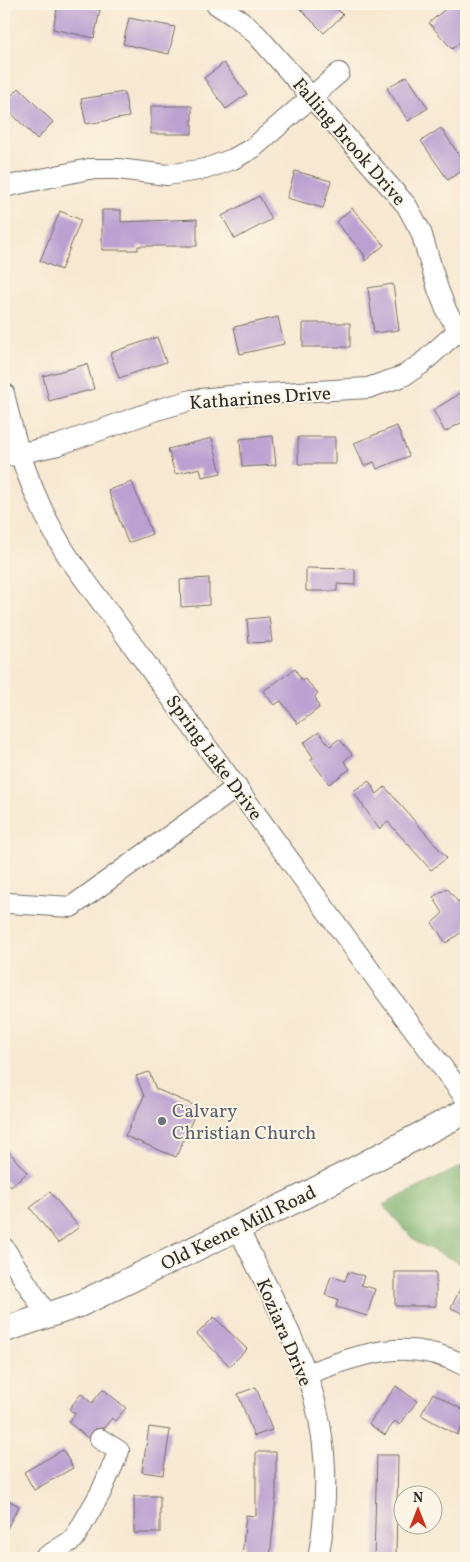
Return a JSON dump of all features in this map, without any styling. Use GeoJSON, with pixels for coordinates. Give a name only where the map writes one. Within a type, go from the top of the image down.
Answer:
{"type":"FeatureCollection","features":[{"type":"Feature","properties":{"kind":"main road","name":"Old Keene Mill Road"},"geometry":{"type":"LineString","coordinates":[[4,1330],[78,1304],[302,1197],[466,1111]]}},
{"type":"Feature","properties":{"kind":"street","name":"Falling Brook Drive"},"geometry":{"type":"LineString","coordinates":[[216,4],[240,20],[257,35],[407,206],[421,232],[447,312],[462,333]]}},
{"type":"Feature","properties":{"kind":"street"},"geometry":{"type":"LineString","coordinates":[[4,187],[89,169],[118,169],[167,175],[205,169],[234,159],[253,148],[339,73]]}},
{"type":"Feature","properties":{"kind":"street","name":"Katharines Drive"},"geometry":{"type":"LineString","coordinates":[[12,455],[58,445],[160,409],[192,400],[368,388],[402,376],[420,365],[462,333]]}},
{"type":"Feature","properties":{"kind":"street","name":"Spring Lake Drive"},"geometry":{"type":"LineString","coordinates":[[4,393],[10,422],[12,455],[69,558],[466,1099]]}},
{"type":"Feature","properties":{"kind":"street"},"geometry":{"type":"LineString","coordinates":[[4,901],[8,903],[71,908],[237,786]]}},
{"type":"Feature","properties":{"kind":"street","name":"Koziara Drive"},"geometry":{"type":"LineString","coordinates":[[238,1228],[307,1374],[320,1428],[324,1455],[324,1515],[318,1558]]}},
{"type":"Feature","properties":{"kind":"street"},"geometry":{"type":"LineString","coordinates":[[4,1248],[47,1315]]}},
{"type":"Feature","properties":{"kind":"street"},"geometry":{"type":"LineString","coordinates":[[307,1374],[350,1358],[388,1349],[436,1353],[466,1366]]}},
{"type":"Feature","properties":{"kind":"street"},"geometry":{"type":"LineString","coordinates":[[44,1558],[74,1539],[108,1478],[118,1451],[100,1439]]}},
{"type":"Feature","properties":{"kind":"green space"},"geometry":{"type":"Polygon","coordinates":[[[466,1164],[466,1266],[416,1242],[383,1205],[466,1164]]]}},
{"type":"Feature","properties":{"kind":"building"},"geometry":{"type":"Polygon","coordinates":[[[58,4],[73,4],[100,10],[94,38],[53,29],[58,4]]]}},
{"type":"Feature","properties":{"kind":"building"},"geometry":{"type":"Polygon","coordinates":[[[295,4],[332,4],[343,15],[324,33],[295,4]]]}},
{"type":"Feature","properties":{"kind":"building"},"geometry":{"type":"Polygon","coordinates":[[[451,4],[466,4],[466,37],[452,49],[429,23],[451,4]]]}},
{"type":"Feature","properties":{"kind":"building"},"geometry":{"type":"Polygon","coordinates":[[[129,18],[175,27],[169,54],[123,44],[129,18]]]}},
{"type":"Feature","properties":{"kind":"building"},"geometry":{"type":"Polygon","coordinates":[[[224,63],[247,94],[226,109],[204,78],[224,63]]]}},
{"type":"Feature","properties":{"kind":"building"},"geometry":{"type":"Polygon","coordinates":[[[407,76],[428,108],[408,121],[387,88],[407,76]]]}},
{"type":"Feature","properties":{"kind":"building"},"geometry":{"type":"Polygon","coordinates":[[[19,88],[53,122],[37,139],[4,106],[4,103],[19,88]]]}},
{"type":"Feature","properties":{"kind":"building"},"geometry":{"type":"Polygon","coordinates":[[[124,92],[129,117],[86,124],[81,99],[124,92]]]}},
{"type":"Feature","properties":{"kind":"building"},"geometry":{"type":"Polygon","coordinates":[[[151,106],[192,106],[192,134],[151,134],[151,106]]]}},
{"type":"Feature","properties":{"kind":"building"},"geometry":{"type":"Polygon","coordinates":[[[441,128],[466,165],[466,168],[448,180],[421,141],[441,128]]]}},
{"type":"Feature","properties":{"kind":"building"},"geometry":{"type":"Polygon","coordinates":[[[295,171],[331,181],[323,208],[287,198],[295,171]]]}},
{"type":"Feature","properties":{"kind":"building"},"geometry":{"type":"Polygon","coordinates":[[[259,196],[272,219],[235,239],[222,216],[259,196]]]}},
{"type":"Feature","properties":{"kind":"building"},"geometry":{"type":"Polygon","coordinates":[[[352,208],[384,245],[365,261],[364,254],[336,222],[352,208]]]}},
{"type":"Feature","properties":{"kind":"building"},"geometry":{"type":"Polygon","coordinates":[[[102,210],[121,210],[121,222],[197,219],[197,246],[138,246],[138,250],[102,250],[102,210]]]}},
{"type":"Feature","properties":{"kind":"building"},"geometry":{"type":"Polygon","coordinates":[[[60,211],[81,220],[61,270],[40,261],[60,211]]]}},
{"type":"Feature","properties":{"kind":"building"},"geometry":{"type":"Polygon","coordinates":[[[393,284],[399,330],[374,333],[368,288],[393,284]]]}},
{"type":"Feature","properties":{"kind":"building"},"geometry":{"type":"Polygon","coordinates":[[[278,317],[284,344],[240,354],[234,327],[278,317]]]}},
{"type":"Feature","properties":{"kind":"building"},"geometry":{"type":"Polygon","coordinates":[[[303,323],[350,323],[350,347],[303,347],[303,323]]]}},
{"type":"Feature","properties":{"kind":"building"},"geometry":{"type":"Polygon","coordinates":[[[157,337],[166,362],[119,378],[110,353],[157,337]]]}},
{"type":"Feature","properties":{"kind":"building"},"geometry":{"type":"Polygon","coordinates":[[[87,364],[94,389],[49,401],[43,376],[87,364]]]}},
{"type":"Feature","properties":{"kind":"building"},"geometry":{"type":"Polygon","coordinates":[[[466,390],[466,420],[445,432],[433,410],[466,390]]]}},
{"type":"Feature","properties":{"kind":"building"},"geometry":{"type":"Polygon","coordinates":[[[397,426],[409,456],[377,469],[374,462],[364,466],[354,443],[397,426]]]}},
{"type":"Feature","properties":{"kind":"building"},"geometry":{"type":"Polygon","coordinates":[[[273,436],[276,465],[242,467],[240,439],[273,436]]]}},
{"type":"Feature","properties":{"kind":"building"},"geometry":{"type":"Polygon","coordinates":[[[298,437],[335,437],[335,464],[298,464],[298,437]]]}},
{"type":"Feature","properties":{"kind":"building"},"geometry":{"type":"Polygon","coordinates":[[[212,438],[221,473],[202,477],[200,468],[175,474],[168,449],[212,438]]]}},
{"type":"Feature","properties":{"kind":"building"},"geometry":{"type":"Polygon","coordinates":[[[132,482],[152,534],[128,543],[108,490],[132,482]]]}},
{"type":"Feature","properties":{"kind":"building"},"geometry":{"type":"Polygon","coordinates":[[[306,568],[355,569],[355,585],[337,584],[337,591],[306,591],[306,568]]]}},
{"type":"Feature","properties":{"kind":"building"},"geometry":{"type":"Polygon","coordinates":[[[209,578],[209,605],[181,607],[180,580],[209,578]]]}},
{"type":"Feature","properties":{"kind":"building"},"geometry":{"type":"Polygon","coordinates":[[[269,617],[272,642],[249,643],[247,619],[269,617]]]}},
{"type":"Feature","properties":{"kind":"building"},"geometry":{"type":"Polygon","coordinates":[[[295,669],[302,681],[305,679],[318,693],[315,696],[319,708],[298,724],[281,701],[274,705],[263,691],[295,669]]]}},
{"type":"Feature","properties":{"kind":"building"},"geometry":{"type":"Polygon","coordinates":[[[319,732],[330,746],[339,739],[352,754],[344,761],[350,769],[329,784],[311,760],[313,757],[303,743],[319,732]]]}},
{"type":"Feature","properties":{"kind":"building"},"geometry":{"type":"Polygon","coordinates":[[[369,781],[377,794],[385,787],[447,858],[431,870],[388,822],[379,829],[353,791],[369,781]]]}},
{"type":"Feature","properties":{"kind":"building"},"geometry":{"type":"Polygon","coordinates":[[[447,888],[458,902],[466,896],[466,929],[446,943],[432,923],[443,913],[433,897],[447,888]]]}},
{"type":"Feature","properties":{"kind":"building","name":"Calvary Christian Church"},"geometry":{"type":"Polygon","coordinates":[[[149,1072],[156,1089],[198,1107],[176,1157],[125,1136],[144,1096],[136,1076],[149,1072]]]}},
{"type":"Feature","properties":{"kind":"building"},"geometry":{"type":"Polygon","coordinates":[[[4,1146],[27,1173],[11,1187],[4,1179],[4,1146]]]}},
{"type":"Feature","properties":{"kind":"building"},"geometry":{"type":"Polygon","coordinates":[[[50,1192],[79,1227],[58,1243],[30,1208],[50,1192]]]}},
{"type":"Feature","properties":{"kind":"building"},"geometry":{"type":"Polygon","coordinates":[[[348,1272],[364,1276],[361,1285],[375,1289],[367,1316],[336,1307],[338,1299],[325,1295],[331,1276],[345,1281],[348,1272]]]}},
{"type":"Feature","properties":{"kind":"building"},"geometry":{"type":"Polygon","coordinates":[[[395,1272],[436,1272],[436,1306],[395,1306],[395,1272]]]}},
{"type":"Feature","properties":{"kind":"building"},"geometry":{"type":"Polygon","coordinates":[[[466,1276],[466,1315],[451,1308],[466,1276]]]}},
{"type":"Feature","properties":{"kind":"building"},"geometry":{"type":"Polygon","coordinates":[[[214,1317],[247,1349],[230,1366],[197,1334],[214,1317]]]}},
{"type":"Feature","properties":{"kind":"building"},"geometry":{"type":"Polygon","coordinates":[[[396,1386],[417,1401],[400,1425],[395,1421],[385,1435],[369,1424],[396,1386]]]}},
{"type":"Feature","properties":{"kind":"building"},"geometry":{"type":"Polygon","coordinates":[[[256,1387],[272,1430],[254,1436],[238,1394],[256,1387]]]}},
{"type":"Feature","properties":{"kind":"building"},"geometry":{"type":"Polygon","coordinates":[[[103,1389],[126,1408],[115,1421],[112,1418],[104,1428],[94,1429],[88,1438],[68,1422],[75,1414],[69,1409],[81,1394],[92,1403],[103,1389]]]}},
{"type":"Feature","properties":{"kind":"building"},"geometry":{"type":"Polygon","coordinates":[[[433,1393],[466,1412],[466,1419],[457,1435],[421,1415],[433,1393]]]}},
{"type":"Feature","properties":{"kind":"building"},"geometry":{"type":"Polygon","coordinates":[[[149,1427],[170,1430],[163,1475],[142,1472],[149,1427]]]}},
{"type":"Feature","properties":{"kind":"building"},"geometry":{"type":"Polygon","coordinates":[[[63,1450],[73,1468],[34,1490],[24,1472],[63,1450]]]}},
{"type":"Feature","properties":{"kind":"building"},"geometry":{"type":"Polygon","coordinates":[[[256,1452],[276,1452],[276,1498],[270,1558],[242,1557],[246,1515],[256,1516],[256,1452]]]}},
{"type":"Feature","properties":{"kind":"building"},"geometry":{"type":"Polygon","coordinates":[[[377,1455],[398,1455],[397,1484],[392,1484],[392,1534],[396,1534],[396,1558],[374,1558],[377,1455]]]}},
{"type":"Feature","properties":{"kind":"building"},"geometry":{"type":"Polygon","coordinates":[[[134,1496],[160,1496],[160,1533],[134,1533],[134,1496]]]}},
{"type":"Feature","properties":{"kind":"building"},"geometry":{"type":"Polygon","coordinates":[[[4,1498],[19,1506],[4,1534],[4,1498]]]}},
{"type":"Feature","properties":{"kind":"place","name":"Calvary Christian Church"},"geometry":{"type":"Point","coordinates":[162,1121]}}]}
